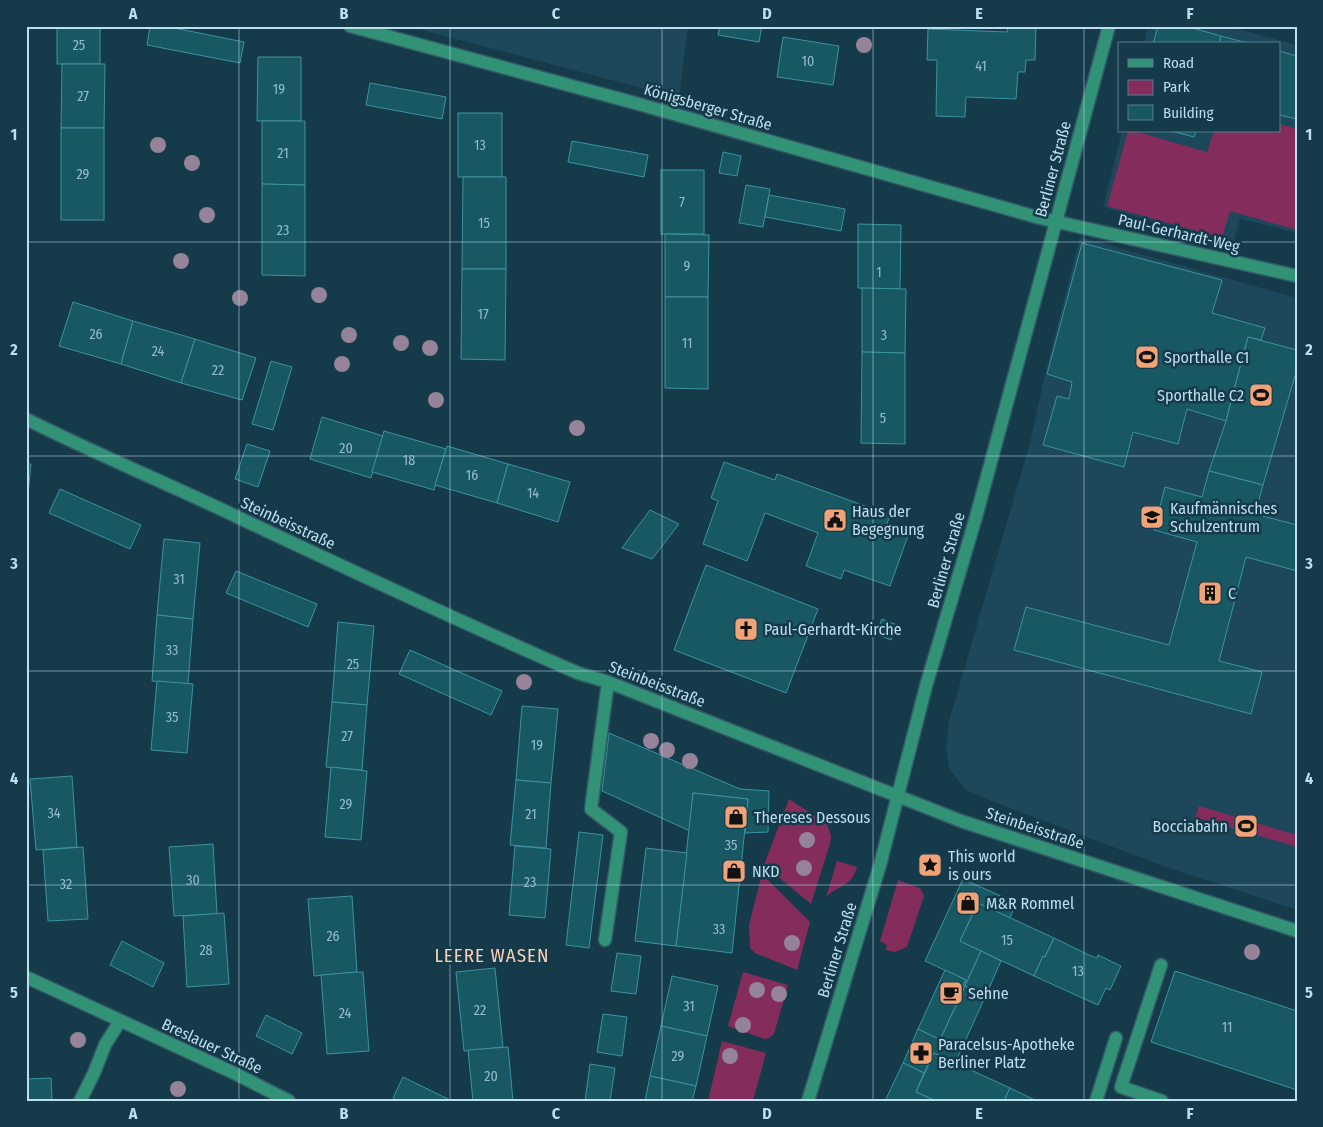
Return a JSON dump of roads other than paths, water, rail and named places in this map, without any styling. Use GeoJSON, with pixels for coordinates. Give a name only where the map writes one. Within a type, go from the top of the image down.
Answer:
{"type":"FeatureCollection","features":[{"type":"Feature","properties":{"kind":"street","name":"Königsberger Straße"},"geometry":{"type":"LineString","coordinates":[[350,26],[635,103],[1055,222]]}},
{"type":"Feature","properties":{"kind":"street","name":"Berliner Straße"},"geometry":{"type":"LineString","coordinates":[[808,1101],[880,865],[926,686],[978,507],[1109,26]]}},
{"type":"Feature","properties":{"kind":"street","name":"Paul-Gerhardt-Weg"},"geometry":{"type":"LineString","coordinates":[[1055,222],[1297,276]]}},
{"type":"Feature","properties":{"kind":"street","name":"Steinbeisstraße"},"geometry":{"type":"LineString","coordinates":[[26,419],[75,444],[249,522],[390,590],[578,673],[608,682],[961,821],[1297,931]]}},
{"type":"Feature","properties":{"kind":"street"},"geometry":{"type":"LineString","coordinates":[[605,940],[622,832],[590,809],[608,682]]}},
{"type":"Feature","properties":{"kind":"street"},"geometry":{"type":"LineString","coordinates":[[1161,965],[1121,1087],[1162,1101]]}},
{"type":"Feature","properties":{"kind":"street","name":"Breslauer Straße"},"geometry":{"type":"LineString","coordinates":[[26,977],[234,1073],[290,1101]]}},
{"type":"Feature","properties":{"kind":"street"},"geometry":{"type":"LineString","coordinates":[[80,1101],[105,1045],[120,1021]]}},
{"type":"Feature","properties":{"kind":"street"},"geometry":{"type":"LineString","coordinates":[[1096,1101],[1116,1038]]}},
{"type":"Feature","properties":{"kind":"place","name":"Sporthalle C1"},"geometry":{"type":"Point","coordinates":[1147,357]}},
{"type":"Feature","properties":{"kind":"place","name":"Sporthalle C2"},"geometry":{"type":"Point","coordinates":[1261,395]}},
{"type":"Feature","properties":{"kind":"place","name":"Kaufmännisches Schulzentrum"},"geometry":{"type":"Point","coordinates":[1152,517]}},
{"type":"Feature","properties":{"kind":"place","name":"Haus der Begegnung"},"geometry":{"type":"Point","coordinates":[835,520]}},
{"type":"Feature","properties":{"kind":"place","name":"C"},"geometry":{"type":"Point","coordinates":[1210,593]}},
{"type":"Feature","properties":{"kind":"place","name":"Paul-Gerhardt-Kirche"},"geometry":{"type":"Point","coordinates":[746,629]}},
{"type":"Feature","properties":{"kind":"place","name":"Thereses Dessous"},"geometry":{"type":"Point","coordinates":[736,817]}},
{"type":"Feature","properties":{"kind":"place","name":"Bocciabahn"},"geometry":{"type":"Point","coordinates":[1246,826]}},
{"type":"Feature","properties":{"kind":"place","name":"This world is ours"},"geometry":{"type":"Point","coordinates":[930,865]}},
{"type":"Feature","properties":{"kind":"place","name":"NKD"},"geometry":{"type":"Point","coordinates":[734,871]}},
{"type":"Feature","properties":{"kind":"place","name":"M&R Rommel"},"geometry":{"type":"Point","coordinates":[968,903]}},
{"type":"Feature","properties":{"kind":"place","name":"Sehne"},"geometry":{"type":"Point","coordinates":[951,993]}},
{"type":"Feature","properties":{"kind":"place","name":"Paracelsus-Apotheke Berliner Platz"},"geometry":{"type":"Point","coordinates":[921,1053]}},
{"type":"Feature","properties":{"kind":"district","name":"LEERE WASEN"},"geometry":{"type":"Point","coordinates":[492,955]}}]}
